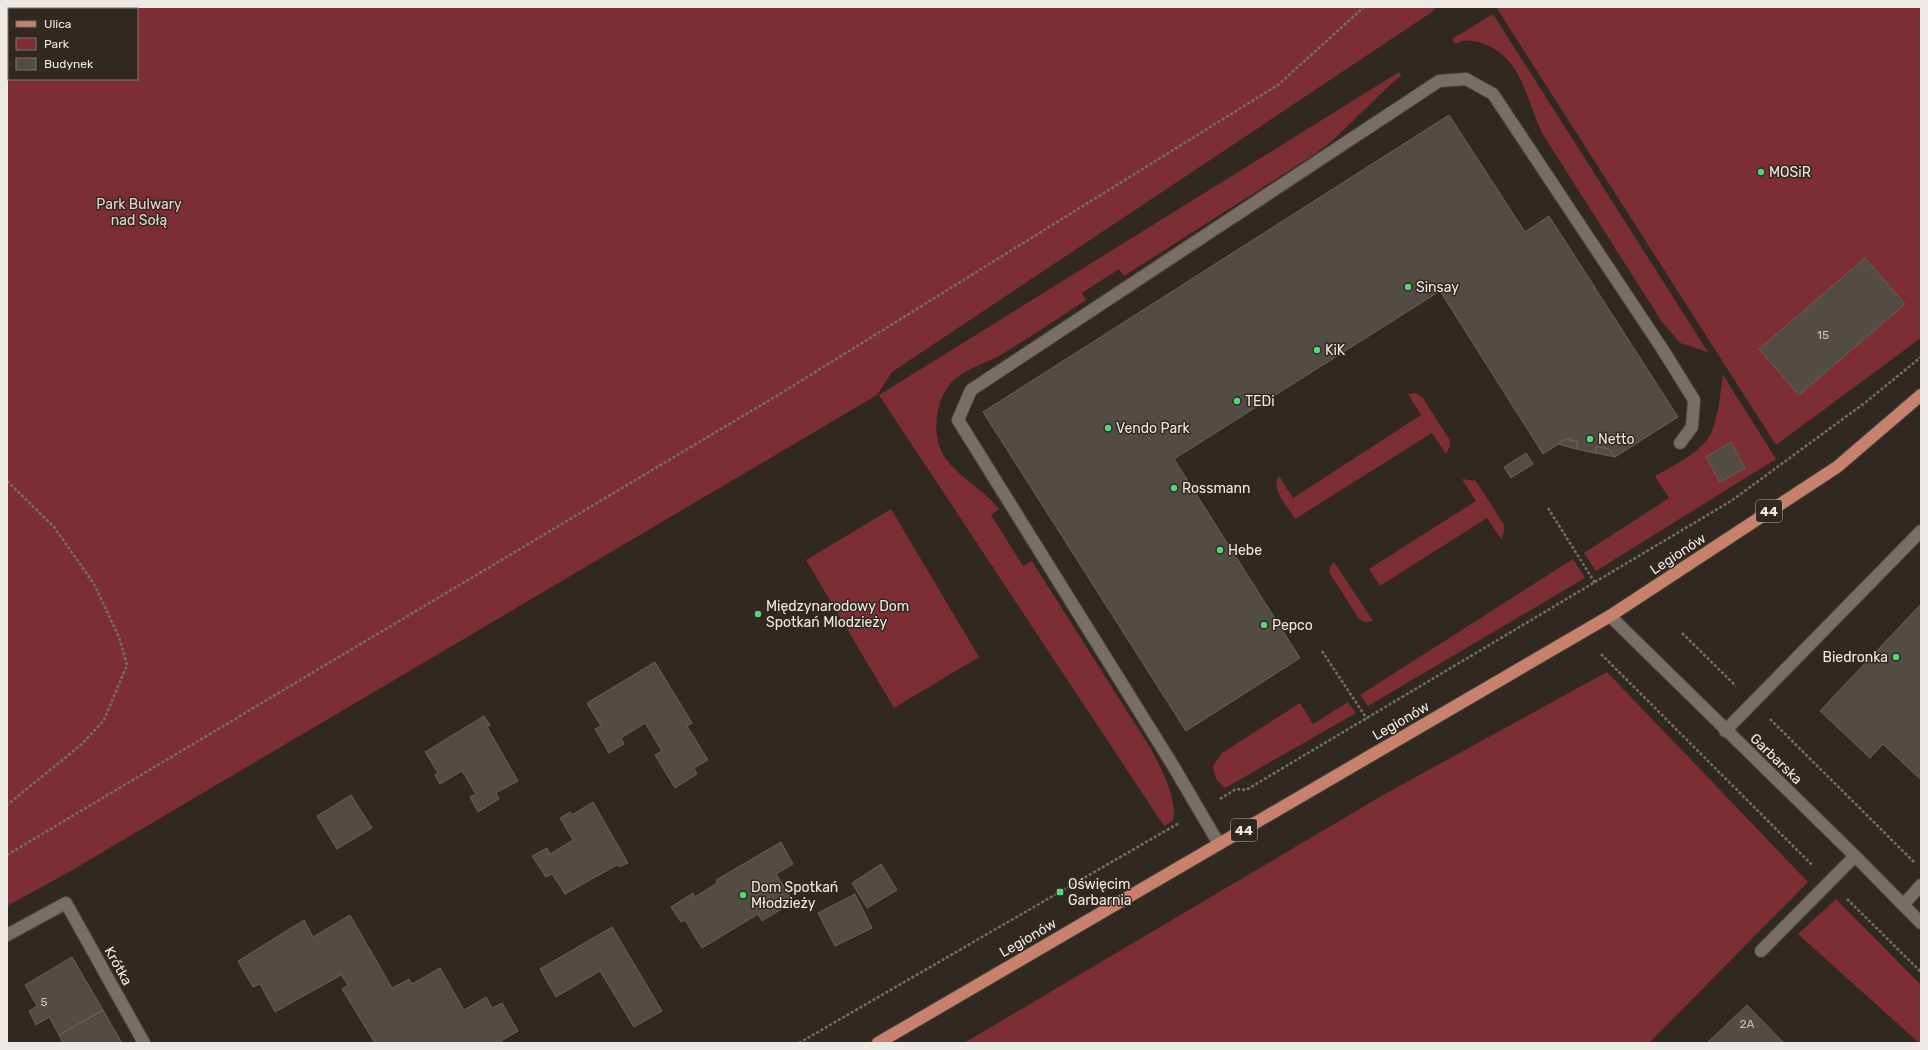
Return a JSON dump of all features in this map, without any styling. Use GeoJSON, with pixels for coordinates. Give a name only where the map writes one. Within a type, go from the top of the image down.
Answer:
{"type":"FeatureCollection","features":[{"type":"Feature","properties":{"kind":"main road","name":"Legionów"},"geometry":{"type":"LineString","coordinates":[[878,1043],[1610,616],[1837,466],[1921,395]]}},
{"type":"Feature","properties":{"kind":"street"},"geometry":{"type":"LineString","coordinates":[[1219,844],[1172,764],[958,420],[971,390],[1440,81],[1466,79],[1493,94],[1663,350],[1694,400],[1692,427],[1680,442]]}},
{"type":"Feature","properties":{"kind":"street"},"geometry":{"type":"LineString","coordinates":[[1725,731],[1921,531]]}},
{"type":"Feature","properties":{"kind":"street","name":"Garbarska"},"geometry":{"type":"LineString","coordinates":[[1610,616],[1725,731],[1855,856],[1921,923]]}},
{"type":"Feature","properties":{"kind":"street"},"geometry":{"type":"LineString","coordinates":[[1761,951],[1855,856]]}},
{"type":"Feature","properties":{"kind":"street"},"geometry":{"type":"LineString","coordinates":[[1903,905],[1921,886]]}},
{"type":"Feature","properties":{"kind":"street","name":"Krótka"},"geometry":{"type":"LineString","coordinates":[[7,935],[66,903],[144,1043]]}},
{"type":"Feature","properties":{"kind":"path"},"geometry":{"type":"LineString","coordinates":[[7,855],[783,392],[1278,85],[1364,7]]}},
{"type":"Feature","properties":{"kind":"path"},"geometry":{"type":"LineString","coordinates":[[799,1043],[1199,812],[1236,789],[1246,790],[1596,583],[1731,501],[1866,402],[1921,357]]}},
{"type":"Feature","properties":{"kind":"path"},"geometry":{"type":"LineString","coordinates":[[7,481],[54,527],[94,584],[119,638],[127,665],[104,720],[82,744],[7,805]]}},
{"type":"Feature","properties":{"kind":"path"},"geometry":{"type":"LineString","coordinates":[[1548,508],[1596,583]]}},
{"type":"Feature","properties":{"kind":"path"},"geometry":{"type":"LineString","coordinates":[[1682,634],[1915,863]]}},
{"type":"Feature","properties":{"kind":"path"},"geometry":{"type":"LineString","coordinates":[[1322,651],[1367,719]]}},
{"type":"Feature","properties":{"kind":"path"},"geometry":{"type":"LineString","coordinates":[[1602,654],[1829,882],[1921,972]]}},
{"type":"Feature","properties":{"kind":"green space","name":"Park Bulwary nad Sołą"},"geometry":{"type":"Polygon","coordinates":[[[7,7],[1436,7],[1432,12],[892,372],[877,395],[69,872],[7,906],[7,7]]]}},
{"type":"Feature","properties":{"kind":"green space","name":"MOSiR"},"geometry":{"type":"Polygon","coordinates":[[[1496,7],[1921,7],[1921,338],[1776,445],[1496,7]]]}},
{"type":"Feature","properties":{"kind":"green space"},"geometry":{"type":"Polygon","coordinates":[[[1493,14],[1708,352],[1680,343],[1662,322],[1542,133],[1521,80],[1506,58],[1495,49],[1478,42],[1464,41],[1455,44],[1452,39],[1493,14]]]}},
{"type":"Feature","properties":{"kind":"green space"},"geometry":{"type":"Polygon","coordinates":[[[1399,72],[1401,76],[1333,140],[1315,154],[1124,276],[1119,269],[1082,293],[1086,300],[1004,353],[963,373],[951,383],[941,400],[936,420],[938,441],[946,459],[958,473],[993,502],[999,509],[991,515],[1023,566],[1032,561],[1151,749],[1168,784],[1173,804],[1173,821],[1164,826],[879,395],[1399,72]]]}},
{"type":"Feature","properties":{"kind":"green space"},"geometry":{"type":"Polygon","coordinates":[[[1723,375],[1776,459],[1596,571],[1584,553],[1669,498],[1655,476],[1686,458],[1701,447],[1707,440],[1716,419],[1723,375]]]}},
{"type":"Feature","properties":{"kind":"green space"},"geometry":{"type":"Polygon","coordinates":[[[1416,393],[1423,398],[1449,439],[1450,446],[1446,454],[1432,433],[1295,519],[1284,504],[1278,492],[1277,481],[1279,476],[1293,498],[1421,415],[1408,394],[1416,393]]]}},
{"type":"Feature","properties":{"kind":"green space"},"geometry":{"type":"Polygon","coordinates":[[[1462,479],[1476,481],[1504,525],[1504,532],[1501,539],[1487,518],[1380,586],[1369,569],[1476,501],[1462,479]]]}},
{"type":"Feature","properties":{"kind":"green space"},"geometry":{"type":"Polygon","coordinates":[[[891,509],[979,657],[894,708],[806,560],[891,509]]]}},
{"type":"Feature","properties":{"kind":"green space"},"geometry":{"type":"Polygon","coordinates":[[[1573,559],[1585,578],[1368,706],[1360,695],[1573,559]]]}},
{"type":"Feature","properties":{"kind":"green space"},"geometry":{"type":"Polygon","coordinates":[[[1334,562],[1373,621],[1365,622],[1359,619],[1329,572],[1330,567],[1334,562]]]}},
{"type":"Feature","properties":{"kind":"green space"},"geometry":{"type":"Polygon","coordinates":[[[1607,672],[1808,882],[1649,1043],[964,1043],[1383,795],[1607,672]]]}},
{"type":"Feature","properties":{"kind":"green space"},"geometry":{"type":"Polygon","coordinates":[[[1348,702],[1356,713],[1225,788],[1216,779],[1213,766],[1222,753],[1300,703],[1313,724],[1348,702]]]}},
{"type":"Feature","properties":{"kind":"green space"},"geometry":{"type":"Polygon","coordinates":[[[1836,899],[1921,985],[1921,1043],[1919,1043],[1798,934],[1836,899]]]}},
{"type":"Feature","properties":{"kind":"building","name":"Vendo Park"},"geometry":{"type":"Polygon","coordinates":[[[1449,115],[1525,232],[1549,216],[1678,417],[1615,457],[1609,449],[1597,446],[1595,453],[1576,449],[1578,442],[1566,439],[1543,454],[1440,291],[1174,459],[1300,658],[1186,731],[983,412],[1449,115]]]}},
{"type":"Feature","properties":{"kind":"building"},"geometry":{"type":"Polygon","coordinates":[[[1865,258],[1905,304],[1799,395],[1759,349],[1865,258]]]}},
{"type":"Feature","properties":{"kind":"building"},"geometry":{"type":"Polygon","coordinates":[[[1566,439],[1578,442],[1576,449],[1558,444],[1566,439]]]}},
{"type":"Feature","properties":{"kind":"building"},"geometry":{"type":"Polygon","coordinates":[[[1731,442],[1745,468],[1720,482],[1706,457],[1731,442]]]}},
{"type":"Feature","properties":{"kind":"building"},"geometry":{"type":"Polygon","coordinates":[[[1597,446],[1609,449],[1615,457],[1595,453],[1597,446]]]}},
{"type":"Feature","properties":{"kind":"building"},"geometry":{"type":"Polygon","coordinates":[[[1526,453],[1533,464],[1511,478],[1504,467],[1526,453]]]}},
{"type":"Feature","properties":{"kind":"building","name":"Biedronka"},"geometry":{"type":"Polygon","coordinates":[[[1921,604],[1921,780],[1883,744],[1870,758],[1820,711],[1921,604]]]}},
{"type":"Feature","properties":{"kind":"building"},"geometry":{"type":"Polygon","coordinates":[[[655,662],[692,723],[687,726],[708,760],[694,768],[697,774],[675,788],[655,755],[662,751],[645,723],[621,738],[624,744],[609,753],[595,729],[601,726],[587,703],[655,662]]]}},
{"type":"Feature","properties":{"kind":"building"},"geometry":{"type":"Polygon","coordinates":[[[484,716],[490,725],[487,727],[518,781],[496,793],[499,799],[478,812],[470,797],[476,794],[462,771],[440,784],[435,775],[438,773],[425,752],[484,716]]]}},
{"type":"Feature","properties":{"kind":"building"},"geometry":{"type":"Polygon","coordinates":[[[351,795],[372,828],[337,849],[317,816],[351,795]]]}},
{"type":"Feature","properties":{"kind":"building"},"geometry":{"type":"Polygon","coordinates":[[[593,802],[628,863],[619,867],[617,865],[565,894],[552,874],[546,877],[532,856],[547,848],[550,854],[573,840],[560,818],[570,812],[572,815],[593,802]]]}},
{"type":"Feature","properties":{"kind":"building","name":"Dom Spotkań Młodzieży"},"geometry":{"type":"Polygon","coordinates":[[[781,842],[793,864],[776,874],[793,902],[762,921],[758,914],[702,948],[685,920],[681,922],[671,907],[693,893],[695,897],[717,883],[716,880],[781,842]]]}},
{"type":"Feature","properties":{"kind":"building"},"geometry":{"type":"Polygon","coordinates":[[[881,864],[897,890],[867,908],[852,883],[881,864]]]}},
{"type":"Feature","properties":{"kind":"building"},"geometry":{"type":"Polygon","coordinates":[[[855,894],[872,928],[835,946],[818,913],[855,894]]]}},
{"type":"Feature","properties":{"kind":"building"},"geometry":{"type":"Polygon","coordinates":[[[350,915],[392,988],[409,979],[412,984],[440,968],[464,1010],[486,997],[492,1008],[502,1003],[518,1031],[501,1041],[502,1043],[375,1043],[342,989],[348,985],[341,975],[275,1012],[260,984],[253,987],[238,961],[304,920],[313,937],[350,915]]]}},
{"type":"Feature","properties":{"kind":"building"},"geometry":{"type":"Polygon","coordinates":[[[612,927],[662,1011],[634,1027],[600,971],[556,997],[540,969],[612,927]]]}},
{"type":"Feature","properties":{"kind":"building"},"geometry":{"type":"Polygon","coordinates":[[[72,957],[103,1010],[59,1035],[49,1017],[36,1025],[29,1011],[37,1006],[25,985],[72,957]]]}},
{"type":"Feature","properties":{"kind":"building"},"geometry":{"type":"Polygon","coordinates":[[[1747,1005],[1784,1043],[1707,1043],[1747,1005]]]}},
{"type":"Feature","properties":{"kind":"building"},"geometry":{"type":"Polygon","coordinates":[[[103,1010],[122,1043],[63,1043],[59,1035],[103,1010]]]}},
{"type":"Feature","properties":{"kind":"place","name":"MOSiR"},"geometry":{"type":"Point","coordinates":[1761,172]}},
{"type":"Feature","properties":{"kind":"place","name":"Sinsay"},"geometry":{"type":"Point","coordinates":[1408,287]}},
{"type":"Feature","properties":{"kind":"place","name":"KiK"},"geometry":{"type":"Point","coordinates":[1317,350]}},
{"type":"Feature","properties":{"kind":"place","name":"TEDi"},"geometry":{"type":"Point","coordinates":[1237,401]}},
{"type":"Feature","properties":{"kind":"place","name":"Vendo Park"},"geometry":{"type":"Point","coordinates":[1108,428]}},
{"type":"Feature","properties":{"kind":"place","name":"Netto"},"geometry":{"type":"Point","coordinates":[1590,439]}},
{"type":"Feature","properties":{"kind":"place","name":"Rossmann"},"geometry":{"type":"Point","coordinates":[1174,488]}},
{"type":"Feature","properties":{"kind":"place","name":"Hebe"},"geometry":{"type":"Point","coordinates":[1220,550]}},
{"type":"Feature","properties":{"kind":"place","name":"Międzynarodowy Dom Spotkań Mlodzieży"},"geometry":{"type":"Point","coordinates":[758,614]}},
{"type":"Feature","properties":{"kind":"place","name":"Pepco"},"geometry":{"type":"Point","coordinates":[1264,625]}},
{"type":"Feature","properties":{"kind":"place","name":"Biedronka"},"geometry":{"type":"Point","coordinates":[1896,657]}},
{"type":"Feature","properties":{"kind":"place","name":"Oświęcim Garbarnia"},"geometry":{"type":"Point","coordinates":[1060,892]}},
{"type":"Feature","properties":{"kind":"place","name":"Dom Spotkań Młodzieży"},"geometry":{"type":"Point","coordinates":[743,895]}}]}
